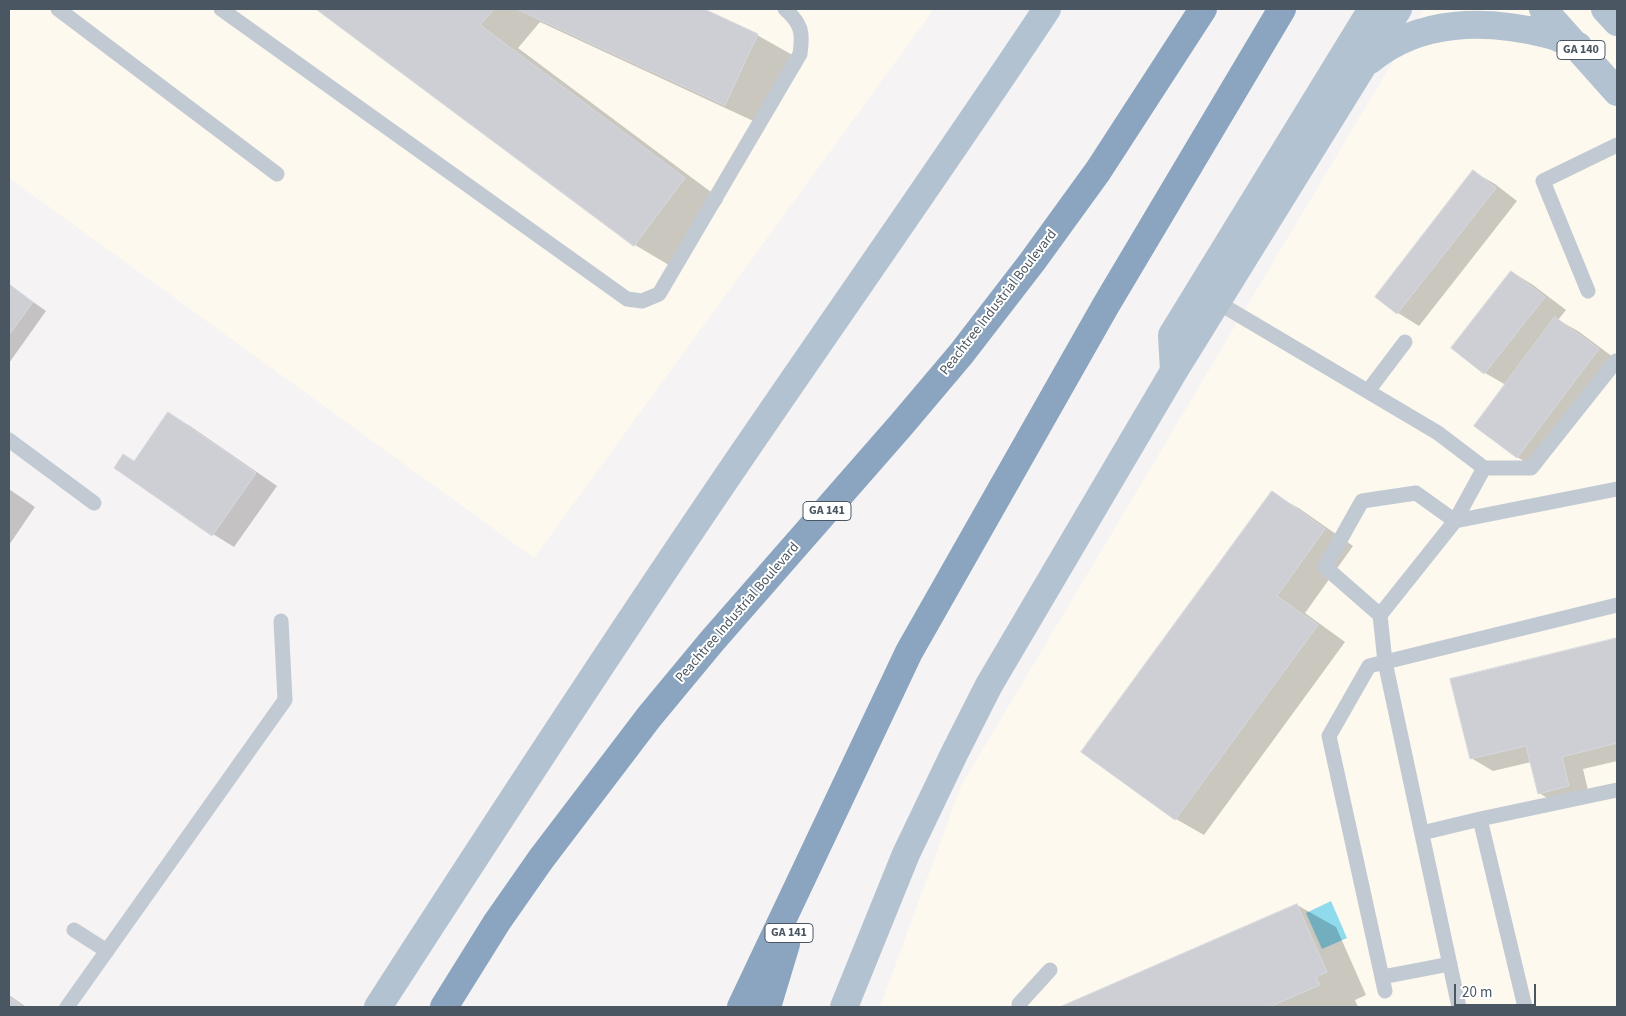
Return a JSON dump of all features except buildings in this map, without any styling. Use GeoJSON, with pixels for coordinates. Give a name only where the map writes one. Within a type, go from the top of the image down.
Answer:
{"type":"FeatureCollection","features":[{"type":"Feature","properties":{"kind":"highway","name":"Peachtree Industrial Boulevard"},"geometry":{"type":"LineString","coordinates":[[444,1007],[497,922],[649,717],[712,641],[902,425],[1032,262],[1098,171],[1203,9]]}},
{"type":"Feature","properties":{"kind":"highway","name":"GA 141"},"geometry":{"type":"LineString","coordinates":[[767,1007],[811,859],[909,652],[1106,305],[1282,9]]}},
{"type":"Feature","properties":{"kind":"highway"},"geometry":{"type":"LineString","coordinates":[[741,1007],[811,859]]}},
{"type":"Feature","properties":{"kind":"main road"},"geometry":{"type":"LineString","coordinates":[[378,1007],[535,763],[743,453],[1047,9]]}},
{"type":"Feature","properties":{"kind":"main road"},"geometry":{"type":"LineString","coordinates":[[1174,371],[1172,335],[1372,9]]}},
{"type":"Feature","properties":{"kind":"main road"},"geometry":{"type":"LineString","coordinates":[[844,1007],[906,854],[976,711],[1034,608],[1174,371],[1398,9]]}},
{"type":"Feature","properties":{"kind":"main road","name":"GA 140"},"geometry":{"type":"LineString","coordinates":[[1543,9],[1578,46],[1617,92]]}},
{"type":"Feature","properties":{"kind":"main road"},"geometry":{"type":"LineString","coordinates":[[1605,9],[1617,22]]}},
{"type":"Feature","properties":{"kind":"main road"},"geometry":{"type":"LineString","coordinates":[[1363,66],[1382,50],[1402,40],[1425,30],[1449,25],[1513,28],[1547,34],[1578,46]]}},
{"type":"Feature","properties":{"kind":"lane"},"geometry":{"type":"LineString","coordinates":[[58,9],[277,174]]}},
{"type":"Feature","properties":{"kind":"lane"},"geometry":{"type":"LineString","coordinates":[[221,9],[627,298],[642,301],[659,294],[800,54],[802,35],[797,18],[785,9]]}},
{"type":"Feature","properties":{"kind":"lane"},"geometry":{"type":"LineString","coordinates":[[1588,290],[1543,180],[1617,145]]}},
{"type":"Feature","properties":{"kind":"lane"},"geometry":{"type":"LineString","coordinates":[[1217,302],[1438,434],[1484,468],[1530,468],[1617,363]]}},
{"type":"Feature","properties":{"kind":"lane"},"geometry":{"type":"LineString","coordinates":[[1368,391],[1405,342]]}},
{"type":"Feature","properties":{"kind":"lane"},"geometry":{"type":"LineString","coordinates":[[9,440],[94,503]]}},
{"type":"Feature","properties":{"kind":"lane"},"geometry":{"type":"LineString","coordinates":[[1380,615],[1454,521],[1484,468]]}},
{"type":"Feature","properties":{"kind":"lane"},"geometry":{"type":"LineString","coordinates":[[1459,1007],[1385,662],[1380,615],[1325,567],[1362,501],[1416,493],[1454,521],[1617,489]]}},
{"type":"Feature","properties":{"kind":"lane"},"geometry":{"type":"LineString","coordinates":[[1450,964],[1384,984],[1329,736],[1369,666],[1617,605]]}},
{"type":"Feature","properties":{"kind":"lane"},"geometry":{"type":"LineString","coordinates":[[67,1007],[285,700],[282,621]]}},
{"type":"Feature","properties":{"kind":"lane"},"geometry":{"type":"LineString","coordinates":[[1422,833],[1617,790]]}},
{"type":"Feature","properties":{"kind":"lane"},"geometry":{"type":"LineString","coordinates":[[1480,819],[1526,1007]]}},
{"type":"Feature","properties":{"kind":"lane"},"geometry":{"type":"LineString","coordinates":[[74,930],[107,951]]}},
{"type":"Feature","properties":{"kind":"lane"},"geometry":{"type":"LineString","coordinates":[[1020,1007],[1020,1004],[1050,970]]}},
{"type":"Feature","properties":{"kind":"shaded area"},"geometry":{"type":"Polygon","coordinates":[[[9,9],[934,9],[534,558],[9,178],[9,9]]]}},
{"type":"Feature","properties":{"kind":"shaded area"},"geometry":{"type":"Polygon","coordinates":[[[1424,9],[1617,9],[1617,1007],[880,1007],[961,786],[1424,9]]]}},
{"type":"Feature","properties":{"kind":"water"},"geometry":{"type":"Polygon","coordinates":[[[1331,901],[1347,938],[1322,949],[1306,913],[1331,901]]]}}]}
